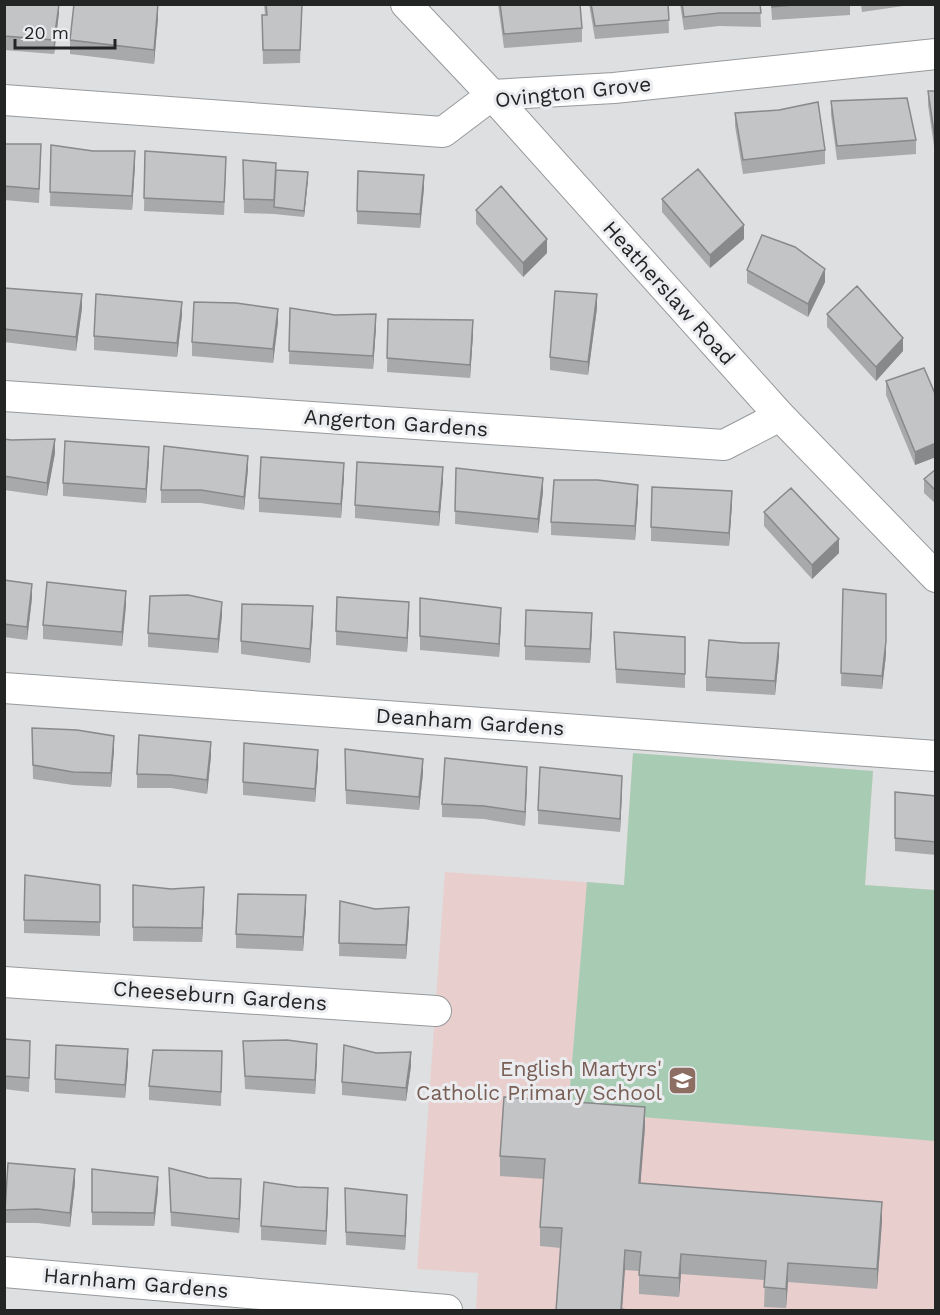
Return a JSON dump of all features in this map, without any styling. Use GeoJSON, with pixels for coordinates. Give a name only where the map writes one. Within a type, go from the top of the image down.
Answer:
{"type":"FeatureCollection","features":[{"type":"Feature","properties":{"kind":"street","name":"Heatherslaw Road"},"geometry":{"type":"LineString","coordinates":[[406,4],[492,95],[780,416],[936,578]]}},
{"type":"Feature","properties":{"kind":"street","name":"Ovington Grove"},"geometry":{"type":"LineString","coordinates":[[4,100],[443,132],[492,95],[614,88],[936,54]]}},
{"type":"Feature","properties":{"kind":"street","name":"Angerton Gardens"},"geometry":{"type":"LineString","coordinates":[[4,396],[724,445],[780,416]]}},
{"type":"Feature","properties":{"kind":"street","name":"Deanham Gardens"},"geometry":{"type":"LineString","coordinates":[[4,688],[936,756]]}},
{"type":"Feature","properties":{"kind":"street","name":"Cheeseburn Gardens"},"geometry":{"type":"LineString","coordinates":[[4,982],[436,1011]]}},
{"type":"Feature","properties":{"kind":"street","name":"Harnham Gardens"},"geometry":{"type":"LineString","coordinates":[[4,1272],[447,1311]]}},
{"type":"Feature","properties":{"kind":"shaded area","name":"English Martyrs' Catholic Primary School"},"geometry":{"type":"Polygon","coordinates":[[[633,753],[873,771],[865,885],[935,890],[935,1310],[476,1310],[478,1273],[417,1269],[445,872],[624,885],[633,753]]]}},
{"type":"Feature","properties":{"kind":"green space"},"geometry":{"type":"Polygon","coordinates":[[[633,753],[873,771],[865,885],[935,890],[935,1141],[568,1111],[587,882],[624,885],[633,753]]]}},
{"type":"Feature","properties":{"kind":"building"},"geometry":{"type":"Polygon","coordinates":[[[4,4],[59,4],[54,40],[4,36],[4,4]]]}},
{"type":"Feature","properties":{"kind":"building"},"geometry":{"type":"Polygon","coordinates":[[[74,4],[158,4],[154,50],[70,40],[74,4]]]}},
{"type":"Feature","properties":{"kind":"building"},"geometry":{"type":"Polygon","coordinates":[[[266,4],[302,4],[300,50],[263,50],[262,15],[267,15],[266,4]]]}},
{"type":"Feature","properties":{"kind":"building"},"geometry":{"type":"Polygon","coordinates":[[[500,4],[580,4],[582,28],[504,34],[500,4]]]}},
{"type":"Feature","properties":{"kind":"building"},"geometry":{"type":"Polygon","coordinates":[[[591,4],[668,4],[669,20],[595,26],[591,4]]]}},
{"type":"Feature","properties":{"kind":"building"},"geometry":{"type":"Polygon","coordinates":[[[682,4],[760,4],[761,13],[719,13],[684,17],[682,4]]]}},
{"type":"Feature","properties":{"kind":"building"},"geometry":{"type":"Polygon","coordinates":[[[772,4],[804,4],[772,7],[772,4]]]}},
{"type":"Feature","properties":{"kind":"building"},"geometry":{"type":"Polygon","coordinates":[[[928,91],[936,91],[935,139],[928,91]]]}},
{"type":"Feature","properties":{"kind":"building"},"geometry":{"type":"Polygon","coordinates":[[[907,98],[916,140],[837,146],[831,101],[907,98]]]}},
{"type":"Feature","properties":{"kind":"building"},"geometry":{"type":"Polygon","coordinates":[[[818,102],[825,150],[743,160],[735,113],[779,110],[818,102]]]}},
{"type":"Feature","properties":{"kind":"building"},"geometry":{"type":"Polygon","coordinates":[[[4,144],[41,144],[39,189],[4,186],[4,144]]]}},
{"type":"Feature","properties":{"kind":"building"},"geometry":{"type":"Polygon","coordinates":[[[51,145],[93,151],[135,151],[132,196],[50,192],[51,145]]]}},
{"type":"Feature","properties":{"kind":"building"},"geometry":{"type":"Polygon","coordinates":[[[145,151],[226,157],[224,202],[144,198],[145,151]]]}},
{"type":"Feature","properties":{"kind":"building"},"geometry":{"type":"Polygon","coordinates":[[[243,160],[276,163],[274,200],[244,199],[243,160]]]}},
{"type":"Feature","properties":{"kind":"building"},"geometry":{"type":"Polygon","coordinates":[[[698,169],[744,225],[710,255],[662,199],[698,169]]]}},
{"type":"Feature","properties":{"kind":"building"},"geometry":{"type":"Polygon","coordinates":[[[276,170],[308,172],[304,211],[274,207],[276,170]]]}},
{"type":"Feature","properties":{"kind":"building"},"geometry":{"type":"Polygon","coordinates":[[[358,171],[424,175],[420,214],[357,211],[358,171]]]}},
{"type":"Feature","properties":{"kind":"building"},"geometry":{"type":"Polygon","coordinates":[[[501,186],[547,239],[523,263],[476,210],[501,186]]]}},
{"type":"Feature","properties":{"kind":"building"},"geometry":{"type":"Polygon","coordinates":[[[762,235],[795,247],[825,269],[808,304],[747,270],[762,235]]]}},
{"type":"Feature","properties":{"kind":"building"},"geometry":{"type":"Polygon","coordinates":[[[857,286],[903,338],[876,367],[827,314],[857,286]]]}},
{"type":"Feature","properties":{"kind":"building"},"geometry":{"type":"Polygon","coordinates":[[[4,288],[82,294],[76,337],[4,329],[4,288]]]}},
{"type":"Feature","properties":{"kind":"building"},"geometry":{"type":"Polygon","coordinates":[[[555,291],[597,294],[588,362],[550,357],[555,291]]]}},
{"type":"Feature","properties":{"kind":"building"},"geometry":{"type":"Polygon","coordinates":[[[96,294],[182,302],[177,343],[94,336],[96,294]]]}},
{"type":"Feature","properties":{"kind":"building"},"geometry":{"type":"Polygon","coordinates":[[[194,302],[236,303],[278,309],[273,349],[192,342],[194,302]]]}},
{"type":"Feature","properties":{"kind":"building"},"geometry":{"type":"Polygon","coordinates":[[[290,308],[335,315],[376,314],[373,356],[289,351],[290,308]]]}},
{"type":"Feature","properties":{"kind":"building"},"geometry":{"type":"Polygon","coordinates":[[[388,319],[473,320],[470,365],[387,358],[388,319]]]}},
{"type":"Feature","properties":{"kind":"building"},"geometry":{"type":"Polygon","coordinates":[[[924,368],[936,396],[936,443],[915,452],[886,381],[924,368]]]}},
{"type":"Feature","properties":{"kind":"building"},"geometry":{"type":"Polygon","coordinates":[[[4,439],[55,439],[47,483],[4,476],[4,439]]]}},
{"type":"Feature","properties":{"kind":"building"},"geometry":{"type":"Polygon","coordinates":[[[65,441],[149,447],[146,489],[63,483],[65,441]]]}},
{"type":"Feature","properties":{"kind":"building"},"geometry":{"type":"Polygon","coordinates":[[[164,446],[248,456],[244,497],[201,490],[161,490],[164,446]]]}},
{"type":"Feature","properties":{"kind":"building"},"geometry":{"type":"Polygon","coordinates":[[[261,457],[344,463],[341,504],[259,498],[261,457]]]}},
{"type":"Feature","properties":{"kind":"building"},"geometry":{"type":"Polygon","coordinates":[[[357,462],[443,467],[439,512],[355,505],[357,462]]]}},
{"type":"Feature","properties":{"kind":"building"},"geometry":{"type":"Polygon","coordinates":[[[456,468],[543,478],[538,519],[455,511],[456,468]]]}},
{"type":"Feature","properties":{"kind":"building"},"geometry":{"type":"Polygon","coordinates":[[[936,469],[936,491],[924,479],[936,469]]]}},
{"type":"Feature","properties":{"kind":"building"},"geometry":{"type":"Polygon","coordinates":[[[554,480],[598,480],[638,485],[635,526],[551,522],[554,480]]]}},
{"type":"Feature","properties":{"kind":"building"},"geometry":{"type":"Polygon","coordinates":[[[652,487],[732,491],[729,533],[651,527],[652,487]]]}},
{"type":"Feature","properties":{"kind":"building"},"geometry":{"type":"Polygon","coordinates":[[[791,488],[839,539],[812,565],[764,512],[791,488]]]}},
{"type":"Feature","properties":{"kind":"building"},"geometry":{"type":"Polygon","coordinates":[[[4,580],[32,584],[27,627],[4,624],[4,580]]]}},
{"type":"Feature","properties":{"kind":"building"},"geometry":{"type":"Polygon","coordinates":[[[47,582],[126,591],[122,632],[43,625],[47,582]]]}},
{"type":"Feature","properties":{"kind":"building"},"geometry":{"type":"Polygon","coordinates":[[[843,589],[886,594],[886,641],[882,676],[841,673],[843,589]]]}},
{"type":"Feature","properties":{"kind":"building"},"geometry":{"type":"Polygon","coordinates":[[[188,595],[222,602],[218,639],[148,633],[150,596],[188,595]]]}},
{"type":"Feature","properties":{"kind":"building"},"geometry":{"type":"Polygon","coordinates":[[[337,597],[409,602],[407,638],[336,631],[337,597]]]}},
{"type":"Feature","properties":{"kind":"building"},"geometry":{"type":"Polygon","coordinates":[[[420,598],[501,608],[499,644],[420,636],[420,598]]]}},
{"type":"Feature","properties":{"kind":"building"},"geometry":{"type":"Polygon","coordinates":[[[242,604],[313,606],[310,649],[241,641],[242,604]]]}},
{"type":"Feature","properties":{"kind":"building"},"geometry":{"type":"Polygon","coordinates":[[[526,610],[592,613],[590,649],[525,646],[526,610]]]}},
{"type":"Feature","properties":{"kind":"building"},"geometry":{"type":"Polygon","coordinates":[[[614,632],[685,637],[685,674],[616,669],[614,632]]]}},
{"type":"Feature","properties":{"kind":"building"},"geometry":{"type":"Polygon","coordinates":[[[709,640],[779,643],[775,681],[706,677],[709,640]]]}},
{"type":"Feature","properties":{"kind":"building"},"geometry":{"type":"Polygon","coordinates":[[[32,728],[77,730],[114,736],[111,773],[73,772],[33,765],[32,728]]]}},
{"type":"Feature","properties":{"kind":"building"},"geometry":{"type":"Polygon","coordinates":[[[139,735],[211,742],[207,780],[171,775],[137,774],[139,735]]]}},
{"type":"Feature","properties":{"kind":"building"},"geometry":{"type":"Polygon","coordinates":[[[244,743],[318,750],[315,789],[243,782],[244,743]]]}},
{"type":"Feature","properties":{"kind":"building"},"geometry":{"type":"Polygon","coordinates":[[[345,749],[423,759],[419,797],[346,790],[345,749]]]}},
{"type":"Feature","properties":{"kind":"building"},"geometry":{"type":"Polygon","coordinates":[[[445,758],[527,767],[525,812],[484,806],[442,804],[445,758]]]}},
{"type":"Feature","properties":{"kind":"building"},"geometry":{"type":"Polygon","coordinates":[[[540,767],[622,776],[620,819],[538,810],[540,767]]]}},
{"type":"Feature","properties":{"kind":"building"},"geometry":{"type":"Polygon","coordinates":[[[895,792],[936,796],[936,842],[895,838],[895,792]]]}},
{"type":"Feature","properties":{"kind":"building"},"geometry":{"type":"Polygon","coordinates":[[[25,875],[100,885],[100,922],[24,920],[25,875]]]}},
{"type":"Feature","properties":{"kind":"building"},"geometry":{"type":"Polygon","coordinates":[[[133,885],[171,889],[204,887],[202,928],[133,927],[133,885]]]}},
{"type":"Feature","properties":{"kind":"building"},"geometry":{"type":"Polygon","coordinates":[[[238,894],[306,895],[303,937],[236,934],[238,894]]]}},
{"type":"Feature","properties":{"kind":"building"},"geometry":{"type":"Polygon","coordinates":[[[340,901],[375,909],[409,907],[406,945],[339,943],[340,901]]]}},
{"type":"Feature","properties":{"kind":"building"},"geometry":{"type":"Polygon","coordinates":[[[4,1039],[30,1041],[29,1078],[4,1076],[4,1039]]]}},
{"type":"Feature","properties":{"kind":"building"},"geometry":{"type":"Polygon","coordinates":[[[287,1040],[317,1044],[315,1080],[245,1076],[243,1041],[287,1040]]]}},
{"type":"Feature","properties":{"kind":"building"},"geometry":{"type":"Polygon","coordinates":[[[56,1045],[128,1049],[125,1085],[55,1079],[56,1045]]]}},
{"type":"Feature","properties":{"kind":"building"},"geometry":{"type":"Polygon","coordinates":[[[344,1045],[376,1053],[411,1052],[406,1088],[342,1082],[344,1045]]]}},
{"type":"Feature","properties":{"kind":"building"},"geometry":{"type":"Polygon","coordinates":[[[153,1050],[222,1051],[221,1092],[149,1086],[153,1050]]]}},
{"type":"Feature","properties":{"kind":"building"},"geometry":{"type":"Polygon","coordinates":[[[504,1097],[645,1107],[639,1183],[882,1202],[877,1269],[788,1263],[786,1289],[764,1287],[766,1261],[681,1254],[679,1278],[639,1275],[641,1252],[625,1250],[621,1309],[634,1311],[556,1311],[562,1228],[540,1227],[545,1159],[500,1156],[504,1097]]]}},
{"type":"Feature","properties":{"kind":"building"},"geometry":{"type":"Polygon","coordinates":[[[8,1163],[75,1169],[70,1213],[38,1209],[5,1210],[8,1163]]]}},
{"type":"Feature","properties":{"kind":"building"},"geometry":{"type":"Polygon","coordinates":[[[169,1168],[208,1178],[241,1179],[239,1219],[171,1212],[169,1168]]]}},
{"type":"Feature","properties":{"kind":"building"},"geometry":{"type":"Polygon","coordinates":[[[92,1169],[158,1177],[154,1213],[92,1212],[92,1169]]]}},
{"type":"Feature","properties":{"kind":"building"},"geometry":{"type":"Polygon","coordinates":[[[264,1182],[297,1187],[328,1188],[326,1231],[261,1226],[264,1182]]]}},
{"type":"Feature","properties":{"kind":"building"},"geometry":{"type":"Polygon","coordinates":[[[345,1188],[407,1195],[405,1236],[346,1232],[345,1188]]]}},
{"type":"Feature","properties":{"kind":"place","name":"English Martyrs' Catholic Primary School"},"geometry":{"type":"Point","coordinates":[683,1081]}}]}
